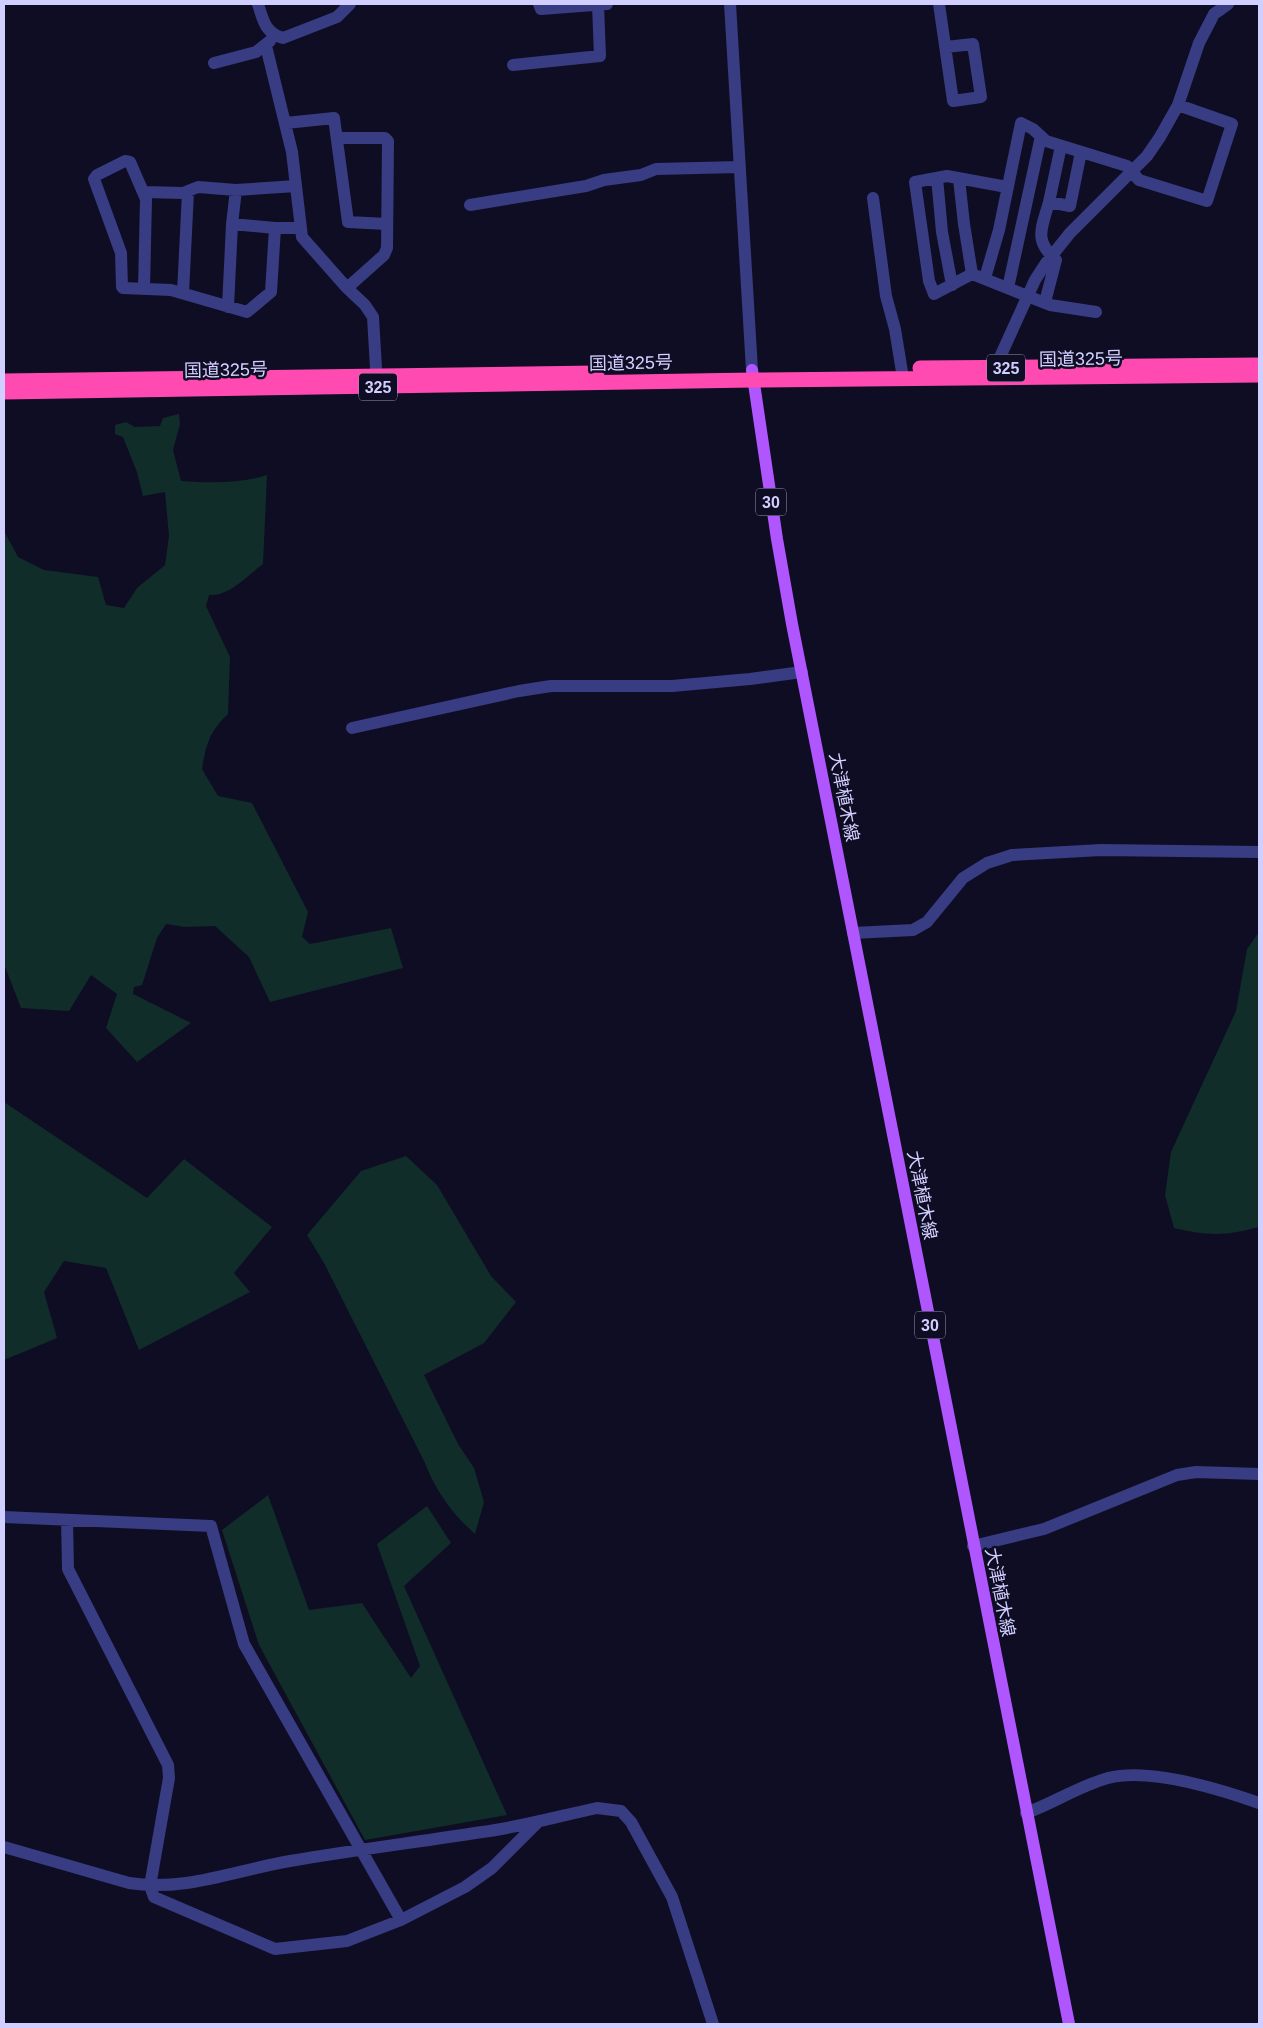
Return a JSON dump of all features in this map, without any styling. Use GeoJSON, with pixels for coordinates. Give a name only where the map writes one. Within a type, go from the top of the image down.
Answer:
{"type":"FeatureCollection","features":[{"type":"Feature","properties":{"kind":"highway","name":"国道325号"},"geometry":{"type":"LineString","coordinates":[[995,373],[1259,365]]}},
{"type":"Feature","properties":{"kind":"highway","name":"国道325号"},"geometry":{"type":"LineString","coordinates":[[4,392],[377,381],[752,375],[995,373],[1259,375]]}},
{"type":"Feature","properties":{"kind":"highway","name":"国道325号"},"geometry":{"type":"LineString","coordinates":[[4,381],[377,381]]}},
{"type":"Feature","properties":{"kind":"main road","name":"大津植木線"},"geometry":{"type":"LineString","coordinates":[[752,375],[777,538],[802,672],[973,1546],[1069,2024]]}},
{"type":"Feature","properties":{"kind":"street"},"geometry":{"type":"LineString","coordinates":[[258,4],[263,23],[274,36],[283,38],[337,16],[350,4]]}},
{"type":"Feature","properties":{"kind":"street"},"geometry":{"type":"LineString","coordinates":[[513,65],[600,56],[594,4],[541,9],[539,4]]}},
{"type":"Feature","properties":{"kind":"street"},"geometry":{"type":"LineString","coordinates":[[730,4],[752,375]]}},
{"type":"Feature","properties":{"kind":"street"},"geometry":{"type":"LineString","coordinates":[[939,4],[954,101],[980,97],[973,44],[946,48]]}},
{"type":"Feature","properties":{"kind":"street"},"geometry":{"type":"LineString","coordinates":[[995,373],[1035,280],[1070,233],[1147,156],[1178,105],[1199,43],[1214,14],[1228,4]]}},
{"type":"Feature","properties":{"kind":"street"},"geometry":{"type":"LineString","coordinates":[[214,63],[256,52],[266,46],[274,36]]}},
{"type":"Feature","properties":{"kind":"street"},"geometry":{"type":"LineString","coordinates":[[266,46],[286,123],[296,186],[300,228],[306,244],[365,305],[373,317],[377,381]]}},
{"type":"Feature","properties":{"kind":"street"},"geometry":{"type":"LineString","coordinates":[[986,278],[999,230],[1021,123],[1033,129],[1046,141],[1127,166],[1139,180],[1207,201],[1232,124],[1178,105]]}},
{"type":"Feature","properties":{"kind":"street"},"geometry":{"type":"LineString","coordinates":[[286,123],[332,117],[336,121],[348,222],[387,224]]}},
{"type":"Feature","properties":{"kind":"street"},"geometry":{"type":"LineString","coordinates":[[1008,288],[1041,136]]}},
{"type":"Feature","properties":{"kind":"street"},"geometry":{"type":"LineString","coordinates":[[338,138],[387,139],[386,252],[347,288]]}},
{"type":"Feature","properties":{"kind":"street"},"geometry":{"type":"LineString","coordinates":[[1045,302],[1056,260],[1041,245],[1040,237],[1061,146]]}},
{"type":"Feature","properties":{"kind":"street"},"geometry":{"type":"LineString","coordinates":[[1049,202],[1070,206],[1081,152]]}},
{"type":"Feature","properties":{"kind":"street"},"geometry":{"type":"LineString","coordinates":[[144,288],[146,201],[144,192],[128,160],[94,176],[121,253],[121,286],[144,288],[171,290],[247,312],[271,292],[275,228]]}},
{"type":"Feature","properties":{"kind":"street"},"geometry":{"type":"LineString","coordinates":[[470,204],[586,186],[604,180],[641,175],[656,169],[740,166]]}},
{"type":"Feature","properties":{"kind":"street"},"geometry":{"type":"LineString","coordinates":[[1007,187],[947,176],[915,182],[924,253],[929,281],[934,294],[972,274],[1045,302],[1096,312]]}},
{"type":"Feature","properties":{"kind":"street"},"geometry":{"type":"LineString","coordinates":[[937,178],[942,232],[952,285]]}},
{"type":"Feature","properties":{"kind":"street"},"geometry":{"type":"LineString","coordinates":[[959,179],[972,274]]}},
{"type":"Feature","properties":{"kind":"street"},"geometry":{"type":"LineString","coordinates":[[144,192],[188,192],[198,187],[236,190],[296,186]]}},
{"type":"Feature","properties":{"kind":"street"},"geometry":{"type":"LineString","coordinates":[[228,307],[232,224],[236,190]]}},
{"type":"Feature","properties":{"kind":"street"},"geometry":{"type":"LineString","coordinates":[[184,293],[188,192]]}},
{"type":"Feature","properties":{"kind":"street"},"geometry":{"type":"LineString","coordinates":[[873,198],[886,296],[895,329],[902,374]]}},
{"type":"Feature","properties":{"kind":"street"},"geometry":{"type":"LineString","coordinates":[[232,224],[300,228]]}},
{"type":"Feature","properties":{"kind":"street"},"geometry":{"type":"LineString","coordinates":[[352,728],[520,691],[551,686],[672,686],[802,672]]}},
{"type":"Feature","properties":{"kind":"street"},"geometry":{"type":"LineString","coordinates":[[853,934],[913,930],[927,922],[963,878],[987,863],[1012,855],[1101,850],[1259,852]]}},
{"type":"Feature","properties":{"kind":"street"},"geometry":{"type":"LineString","coordinates":[[973,1546],[1044,1529],[1177,1475],[1196,1472],[1259,1474]]}},
{"type":"Feature","properties":{"kind":"street"},"geometry":{"type":"LineString","coordinates":[[4,1517],[211,1526],[244,1644],[401,1920]]}},
{"type":"Feature","properties":{"kind":"street"},"geometry":{"type":"LineString","coordinates":[[67,1520],[68,1569],[168,1766],[169,1778],[150,1886],[154,1897],[275,1949],[347,1941],[401,1920],[465,1887],[492,1868],[540,1820]]}},
{"type":"Feature","properties":{"kind":"street"},"geometry":{"type":"LineString","coordinates":[[1026,1813],[1108,1778],[1126,1776],[1142,1776],[1199,1785],[1259,1803]]}},
{"type":"Feature","properties":{"kind":"street"},"geometry":{"type":"LineString","coordinates":[[4,1847],[87,1872],[150,1886],[173,1886],[211,1880],[262,1866],[361,1849],[484,1832],[598,1808],[621,1810],[631,1822],[672,1897],[714,2024]]}},
{"type":"Feature","properties":{"kind":"green space"},"geometry":{"type":"Polygon","coordinates":[[[179,414],[180,424],[173,450],[181,481],[225,482],[267,475],[263,564],[231,589],[224,593],[209,595],[206,606],[230,657],[228,714],[217,726],[210,738],[202,769],[218,796],[252,803],[308,912],[302,937],[310,944],[391,928],[403,968],[270,1002],[249,957],[215,926],[185,927],[166,924],[157,938],[142,985],[134,987],[133,994],[191,1023],[137,1062],[106,1028],[117,994],[91,975],[69,1011],[21,1008],[4,964],[4,531],[18,557],[44,570],[98,577],[106,605],[124,608],[137,588],[165,565],[169,536],[165,492],[143,496],[137,472],[123,437],[115,434],[115,425],[126,422],[135,427],[160,426],[163,418],[179,414]]]}},
{"type":"Feature","properties":{"kind":"green space"},"geometry":{"type":"Polygon","coordinates":[[[1259,932],[1259,1227],[1217,1234],[1174,1228],[1165,1195],[1171,1152],[1236,1011],[1247,949],[1259,932]]]}},
{"type":"Feature","properties":{"kind":"green space"},"geometry":{"type":"Polygon","coordinates":[[[4,1102],[147,1198],[184,1159],[272,1227],[234,1273],[250,1292],[139,1350],[106,1268],[64,1261],[44,1292],[57,1338],[4,1360],[4,1102]]]}},
{"type":"Feature","properties":{"kind":"green space"},"geometry":{"type":"Polygon","coordinates":[[[406,1156],[437,1185],[491,1276],[516,1302],[484,1343],[424,1375],[458,1444],[474,1468],[484,1502],[475,1534],[459,1519],[439,1492],[324,1263],[307,1235],[361,1171],[406,1156]]]}},
{"type":"Feature","properties":{"kind":"green space"},"geometry":{"type":"Polygon","coordinates":[[[268,1495],[309,1610],[362,1603],[411,1678],[420,1666],[377,1544],[427,1506],[451,1543],[404,1586],[507,1815],[365,1840],[259,1645],[222,1530],[268,1495]]]}}]}
